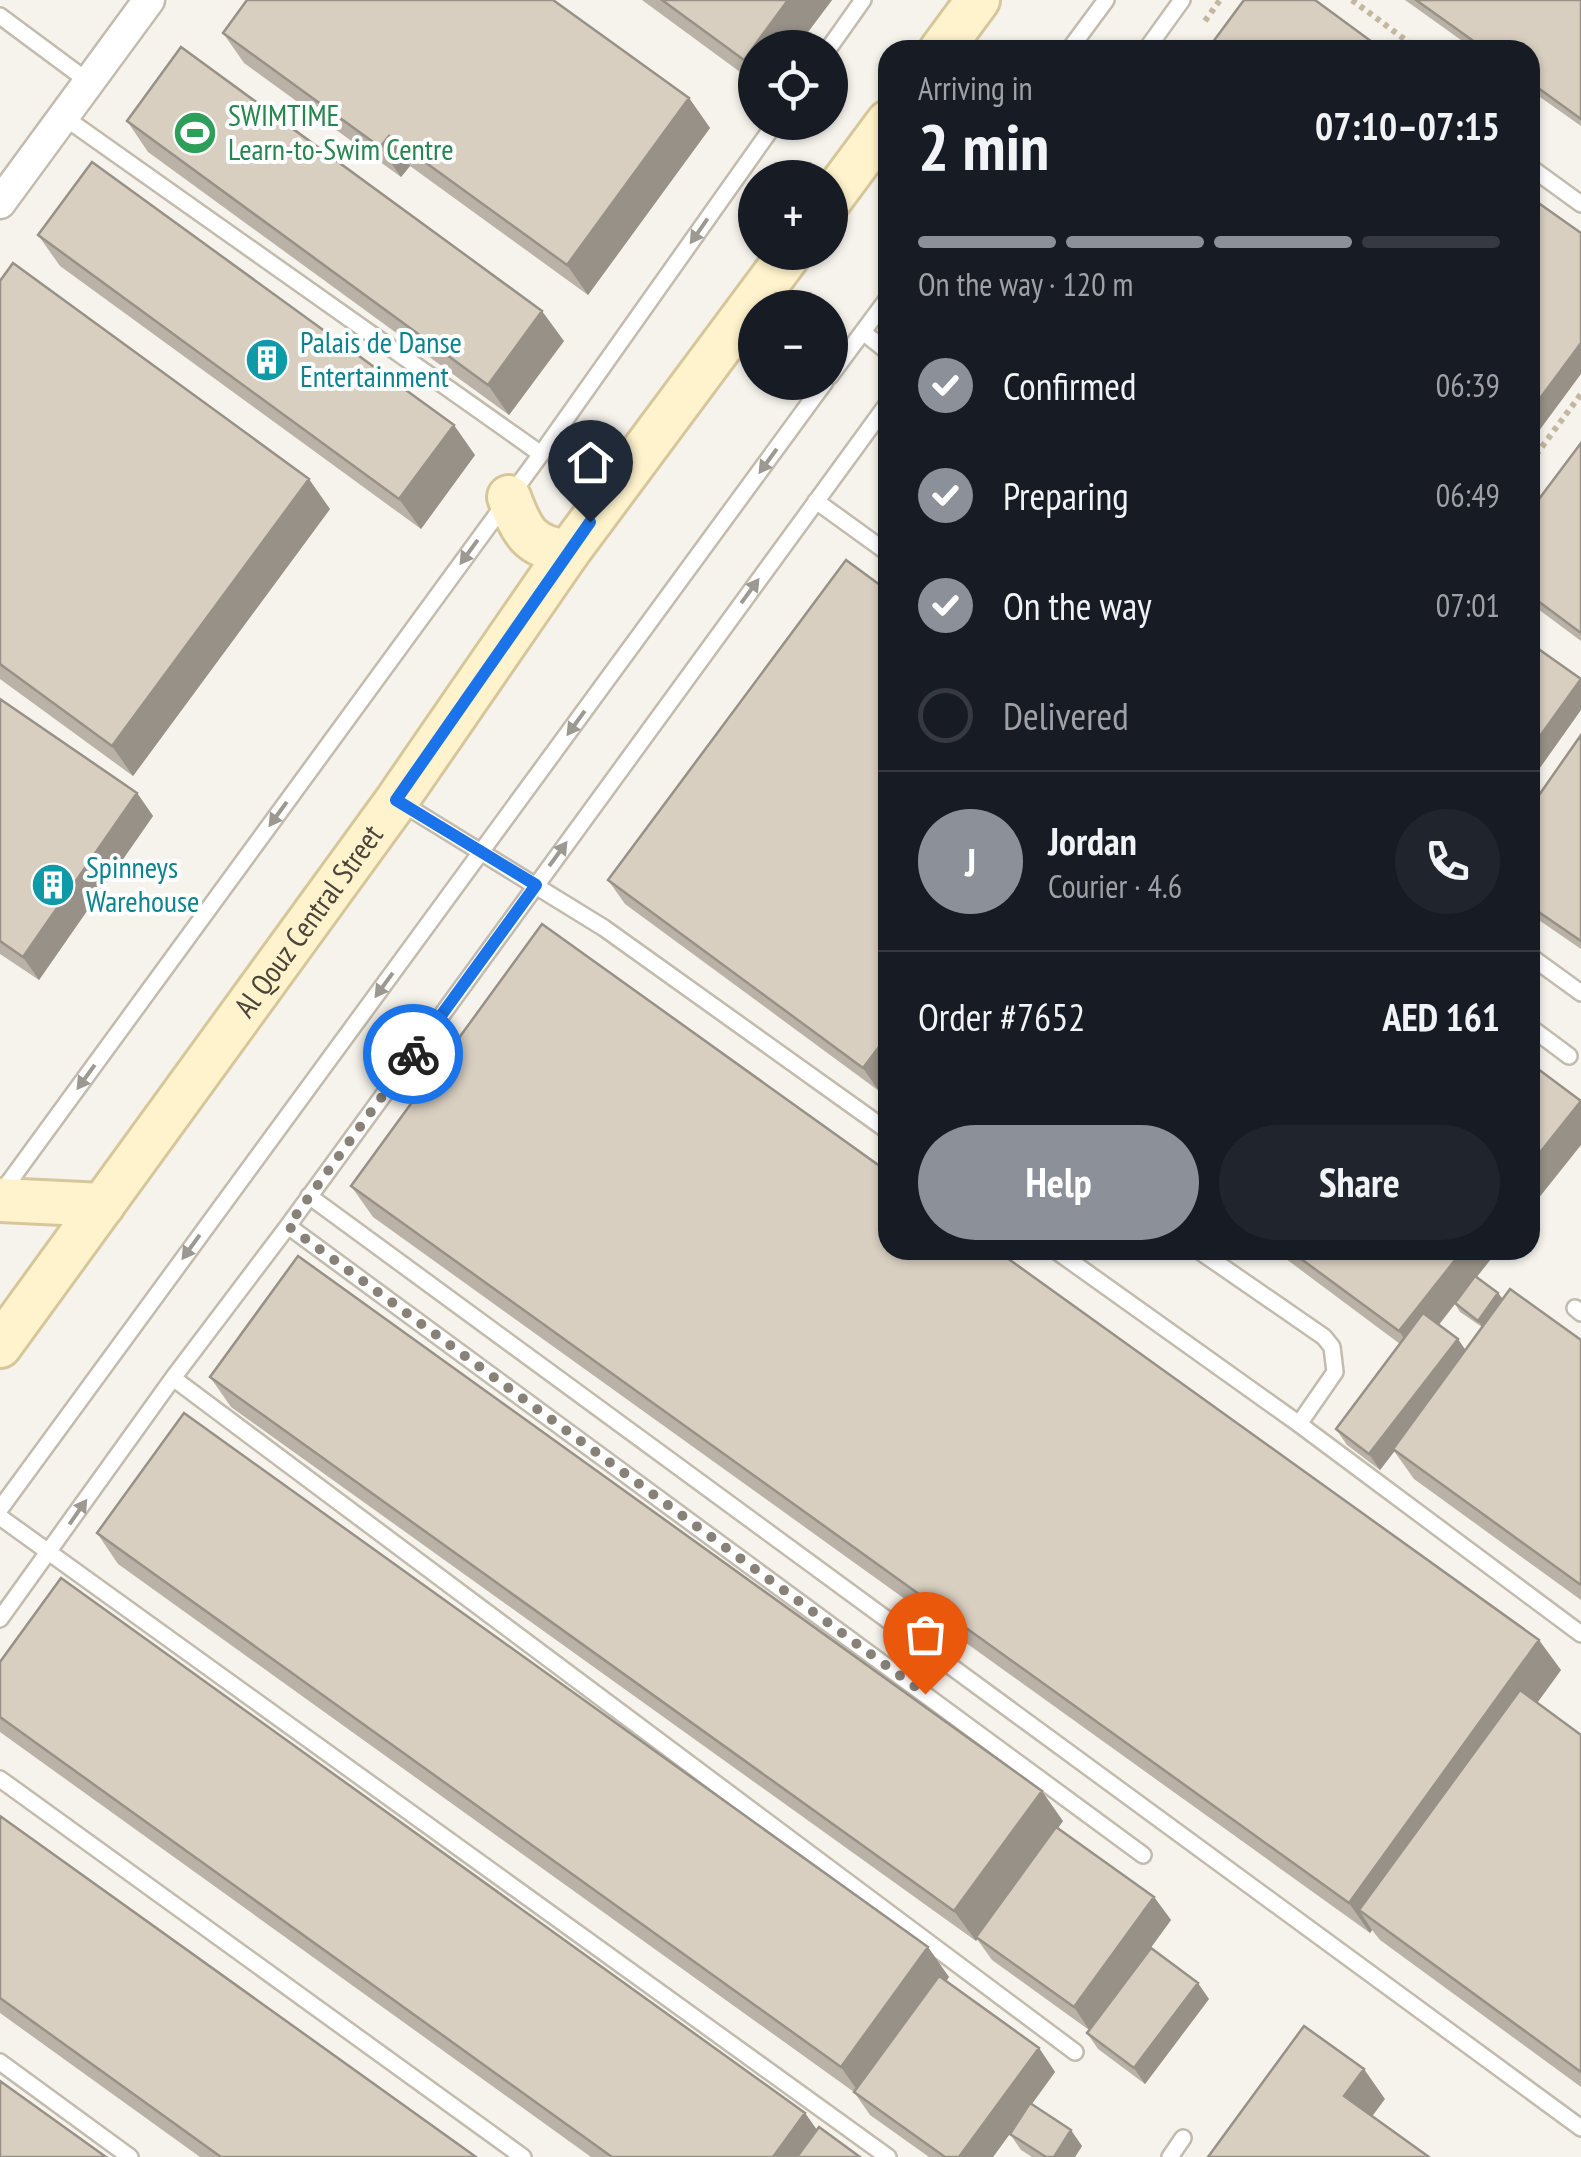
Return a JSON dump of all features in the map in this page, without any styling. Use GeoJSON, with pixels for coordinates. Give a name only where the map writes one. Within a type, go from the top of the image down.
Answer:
{"type":"FeatureCollection","features":[{"type":"Feature","properties":{"kind":"street"},"geometry":{"type":"LineString","coordinates":[[0,204],[149,0]]}},
{"type":"Feature","properties":{"kind":"street"},"geometry":{"type":"LineString","coordinates":[[948,40],[978,0]]}},
{"type":"Feature","properties":{"kind":"street"},"geometry":{"type":"LineString","coordinates":[[848,176],[878,135]]}},
{"type":"Feature","properties":{"kind":"street","name":"Al Qouz Central Street"},"geometry":{"type":"LineString","coordinates":[[0,1346],[396,800],[568,552],[778,270]]}},
{"type":"Feature","properties":{"kind":"street"},"geometry":{"type":"LineString","coordinates":[[509,497],[529,538],[548,550],[568,552]]}},
{"type":"Feature","properties":{"kind":"street"},"geometry":{"type":"LineString","coordinates":[[0,1197],[104,1205]]}},
{"type":"Feature","properties":{"kind":"lane"},"geometry":{"type":"LineString","coordinates":[[842,30],[863,0]]}},
{"type":"Feature","properties":{"kind":"lane"},"geometry":{"type":"LineString","coordinates":[[1076,40],[1106,0]]}},
{"type":"Feature","properties":{"kind":"lane"},"geometry":{"type":"LineString","coordinates":[[1153,40],[1182,0]]}},
{"type":"Feature","properties":{"kind":"lane"},"geometry":{"type":"LineString","coordinates":[[0,16],[89,82]]}},
{"type":"Feature","properties":{"kind":"lane"},"geometry":{"type":"LineString","coordinates":[[64,116],[541,454]]}},
{"type":"Feature","properties":{"kind":"lane"},"geometry":{"type":"LineString","coordinates":[[0,1197],[541,454],[763,140]]}},
{"type":"Feature","properties":{"kind":"lane"},"geometry":{"type":"LineString","coordinates":[[1540,174],[1581,204]]}},
{"type":"Feature","properties":{"kind":"lane"},"geometry":{"type":"LineString","coordinates":[[848,352],[878,312]]}},
{"type":"Feature","properties":{"kind":"lane"},"geometry":{"type":"LineString","coordinates":[[863,332],[878,344]]}},
{"type":"Feature","properties":{"kind":"lane"},"geometry":{"type":"LineString","coordinates":[[0,1508],[812,400]]}},
{"type":"Feature","properties":{"kind":"lane"},"geometry":{"type":"LineString","coordinates":[[0,1619],[878,416]]}},
{"type":"Feature","properties":{"kind":"lane"},"geometry":{"type":"LineString","coordinates":[[816,500],[878,546]]}},
{"type":"Feature","properties":{"kind":"lane"},"geometry":{"type":"LineString","coordinates":[[396,800],[604,928],[878,1124]]}},
{"type":"Feature","properties":{"kind":"lane"},"geometry":{"type":"LineString","coordinates":[[1540,963],[1581,993]]}},
{"type":"Feature","properties":{"kind":"lane"},"geometry":{"type":"LineString","coordinates":[[1540,1035],[1569,1056]]}},
{"type":"Feature","properties":{"kind":"lane"},"geometry":{"type":"LineString","coordinates":[[310,1196],[1581,2128]]}},
{"type":"Feature","properties":{"kind":"lane"},"geometry":{"type":"LineString","coordinates":[[288,1226],[1142,1854]]}},
{"type":"Feature","properties":{"kind":"lane"},"geometry":{"type":"LineString","coordinates":[[1069,1260],[1299,1424],[1581,1634]]}},
{"type":"Feature","properties":{"kind":"lane"},"geometry":{"type":"LineString","coordinates":[[1213,1260],[1324,1336],[1332,1347],[1335,1372],[1299,1424]]}},
{"type":"Feature","properties":{"kind":"lane"},"geometry":{"type":"LineString","coordinates":[[173,1378],[1075,2052]]}},
{"type":"Feature","properties":{"kind":"lane"},"geometry":{"type":"LineString","coordinates":[[0,1517],[888,2157]]}},
{"type":"Feature","properties":{"kind":"lane"},"geometry":{"type":"LineString","coordinates":[[0,1779],[523,2157]]}},
{"type":"Feature","properties":{"kind":"lane"},"geometry":{"type":"LineString","coordinates":[[0,2062],[130,2157]]}},
{"type":"Feature","properties":{"kind":"lane"},"geometry":{"type":"LineString","coordinates":[[1170,2157],[1184,2138]]}},
{"type":"Feature","properties":{"kind":"path"},"geometry":{"type":"LineString","coordinates":[[1352,0],[1406,40]]}},
{"type":"Feature","properties":{"kind":"path"},"geometry":{"type":"LineString","coordinates":[[1540,449],[1581,394]]}},
{"type":"Feature","properties":{"kind":"building"},"geometry":{"type":"Polygon","coordinates":[[[247,0],[553,0],[689,98],[567,265],[389,136],[380,147],[223,33],[247,0]]]}},
{"type":"Feature","properties":{"kind":"building"},"geometry":{"type":"Polygon","coordinates":[[[662,0],[788,0],[766,30],[738,30],[738,56],[662,0]]]}},
{"type":"Feature","properties":{"kind":"building"},"geometry":{"type":"Polygon","coordinates":[[[1244,0],[1315,0],[1369,40],[1214,40],[1244,0]]]}},
{"type":"Feature","properties":{"kind":"building"},"geometry":{"type":"Polygon","coordinates":[[[1416,0],[1581,0],[1581,119],[1540,89],[1540,40],[1472,40],[1416,0]]]}},
{"type":"Feature","properties":{"kind":"building"},"geometry":{"type":"Polygon","coordinates":[[[181,47],[542,311],[488,385],[127,121],[181,47]]]}},
{"type":"Feature","properties":{"kind":"building","name":"Palais de Danse Entertainment"},"geometry":{"type":"Polygon","coordinates":[[[92,162],[454,425],[399,499],[38,235],[92,162]]]}},
{"type":"Feature","properties":{"kind":"building"},"geometry":{"type":"Polygon","coordinates":[[[1540,204],[1581,233],[1581,343],[1540,398],[1540,204]]]}},
{"type":"Feature","properties":{"kind":"building"},"geometry":{"type":"Polygon","coordinates":[[[13,263],[309,479],[112,746],[0,664],[0,281],[13,263]]]}},
{"type":"Feature","properties":{"kind":"building"},"geometry":{"type":"Polygon","coordinates":[[[1581,443],[1581,633],[1540,602],[1540,498],[1581,443]]]}},
{"type":"Feature","properties":{"kind":"building"},"geometry":{"type":"Polygon","coordinates":[[[846,560],[878,584],[878,1048],[863,1068],[608,880],[846,560]]]}},
{"type":"Feature","properties":{"kind":"building"},"geometry":{"type":"Polygon","coordinates":[[[1540,650],[1581,679],[1540,736],[1540,650]]]}},
{"type":"Feature","properties":{"kind":"building","name":"Spinneys Warehouse"},"geometry":{"type":"Polygon","coordinates":[[[0,699],[137,793],[23,957],[0,941],[0,699]]]}},
{"type":"Feature","properties":{"kind":"building"},"geometry":{"type":"Polygon","coordinates":[[[1581,735],[1581,941],[1540,913],[1540,794],[1581,735]]]}},
{"type":"Feature","properties":{"kind":"building"},"geometry":{"type":"Polygon","coordinates":[[[542,924],[878,1165],[878,1260],[1010,1260],[1539,1640],[1349,1903],[351,1186],[542,924]]]}},
{"type":"Feature","properties":{"kind":"building"},"geometry":{"type":"Polygon","coordinates":[[[1540,1070],[1581,1101],[1540,1152],[1540,1070]]]}},
{"type":"Feature","properties":{"kind":"building"},"geometry":{"type":"Polygon","coordinates":[[[298,1256],[1042,1791],[954,1911],[210,1377],[298,1256]]]}},
{"type":"Feature","properties":{"kind":"building"},"geometry":{"type":"Polygon","coordinates":[[[1303,1260],[1455,1260],[1399,1331],[1303,1260]]]}},
{"type":"Feature","properties":{"kind":"building"},"geometry":{"type":"Polygon","coordinates":[[[1475,1276],[1498,1293],[1478,1321],[1455,1303],[1475,1276]]]}},
{"type":"Feature","properties":{"kind":"building"},"geometry":{"type":"Polygon","coordinates":[[[1510,1289],[1581,1340],[1581,1585],[1393,1449],[1510,1289]]]}},
{"type":"Feature","properties":{"kind":"building"},"geometry":{"type":"Polygon","coordinates":[[[1423,1313],[1458,1339],[1369,1454],[1336,1429],[1423,1313]]]}},
{"type":"Feature","properties":{"kind":"building"},"geometry":{"type":"Polygon","coordinates":[[[184,1413],[928,1947],[841,2067],[97,1533],[184,1413]]]}},
{"type":"Feature","properties":{"kind":"building"},"geometry":{"type":"Polygon","coordinates":[[[61,1578],[805,2113],[773,2157],[612,2157],[0,1717],[0,1662],[61,1578]]]}},
{"type":"Feature","properties":{"kind":"building"},"geometry":{"type":"Polygon","coordinates":[[[1520,1690],[1581,1735],[1581,2072],[1359,1910],[1520,1690]]]}},
{"type":"Feature","properties":{"kind":"building"},"geometry":{"type":"Polygon","coordinates":[[[0,1816],[476,2157],[221,2157],[0,1998],[0,1816]]]}},
{"type":"Feature","properties":{"kind":"building"},"geometry":{"type":"Polygon","coordinates":[[[1056,1827],[1154,1897],[1074,2007],[976,1937],[1056,1827]]]}},
{"type":"Feature","properties":{"kind":"building"},"geometry":{"type":"Polygon","coordinates":[[[1151,1948],[1198,1983],[1134,2068],[1087,2033],[1151,1948]]]}},
{"type":"Feature","properties":{"kind":"building"},"geometry":{"type":"Polygon","coordinates":[[[939,1976],[1039,2048],[959,2157],[945,2157],[854,2092],[939,1976]]]}},
{"type":"Feature","properties":{"kind":"building"},"geometry":{"type":"Polygon","coordinates":[[[1304,2026],[1364,2069],[1344,2096],[1429,2157],[1208,2157],[1304,2026]]]}},
{"type":"Feature","properties":{"kind":"building"},"geometry":{"type":"Polygon","coordinates":[[[0,2081],[106,2157],[0,2157],[0,2081]]]}},
{"type":"Feature","properties":{"kind":"building"},"geometry":{"type":"Polygon","coordinates":[[[1030,2103],[1071,2130],[1054,2157],[1046,2157],[1010,2134],[1030,2103]]]}},
{"type":"Feature","properties":{"kind":"building"},"geometry":{"type":"Polygon","coordinates":[[[819,2127],[860,2157],[797,2157],[819,2127]]]}},
{"type":"Feature","properties":{"kind":"way so far"},"geometry":{"type":"LineString","coordinates":[[413,1054],[288,1226],[925,1694]]}},
{"type":"Feature","properties":{"kind":"place","name":"SWIMTIME Learn-to-Swim Centre"},"geometry":{"type":"Point","coordinates":[195,133]}},
{"type":"Feature","properties":{"kind":"place","name":"Palais de Danse Entertainment"},"geometry":{"type":"Point","coordinates":[267,360]}},
{"type":"Feature","properties":{"kind":"place","name":"Spinneys Warehouse"},"geometry":{"type":"Point","coordinates":[53,885]}},
{"type":"Feature","properties":{"kind":"route"},"geometry":{"type":"LineString","coordinates":[[413,1054],[536,885],[396,800],[590,522]]}}]}
